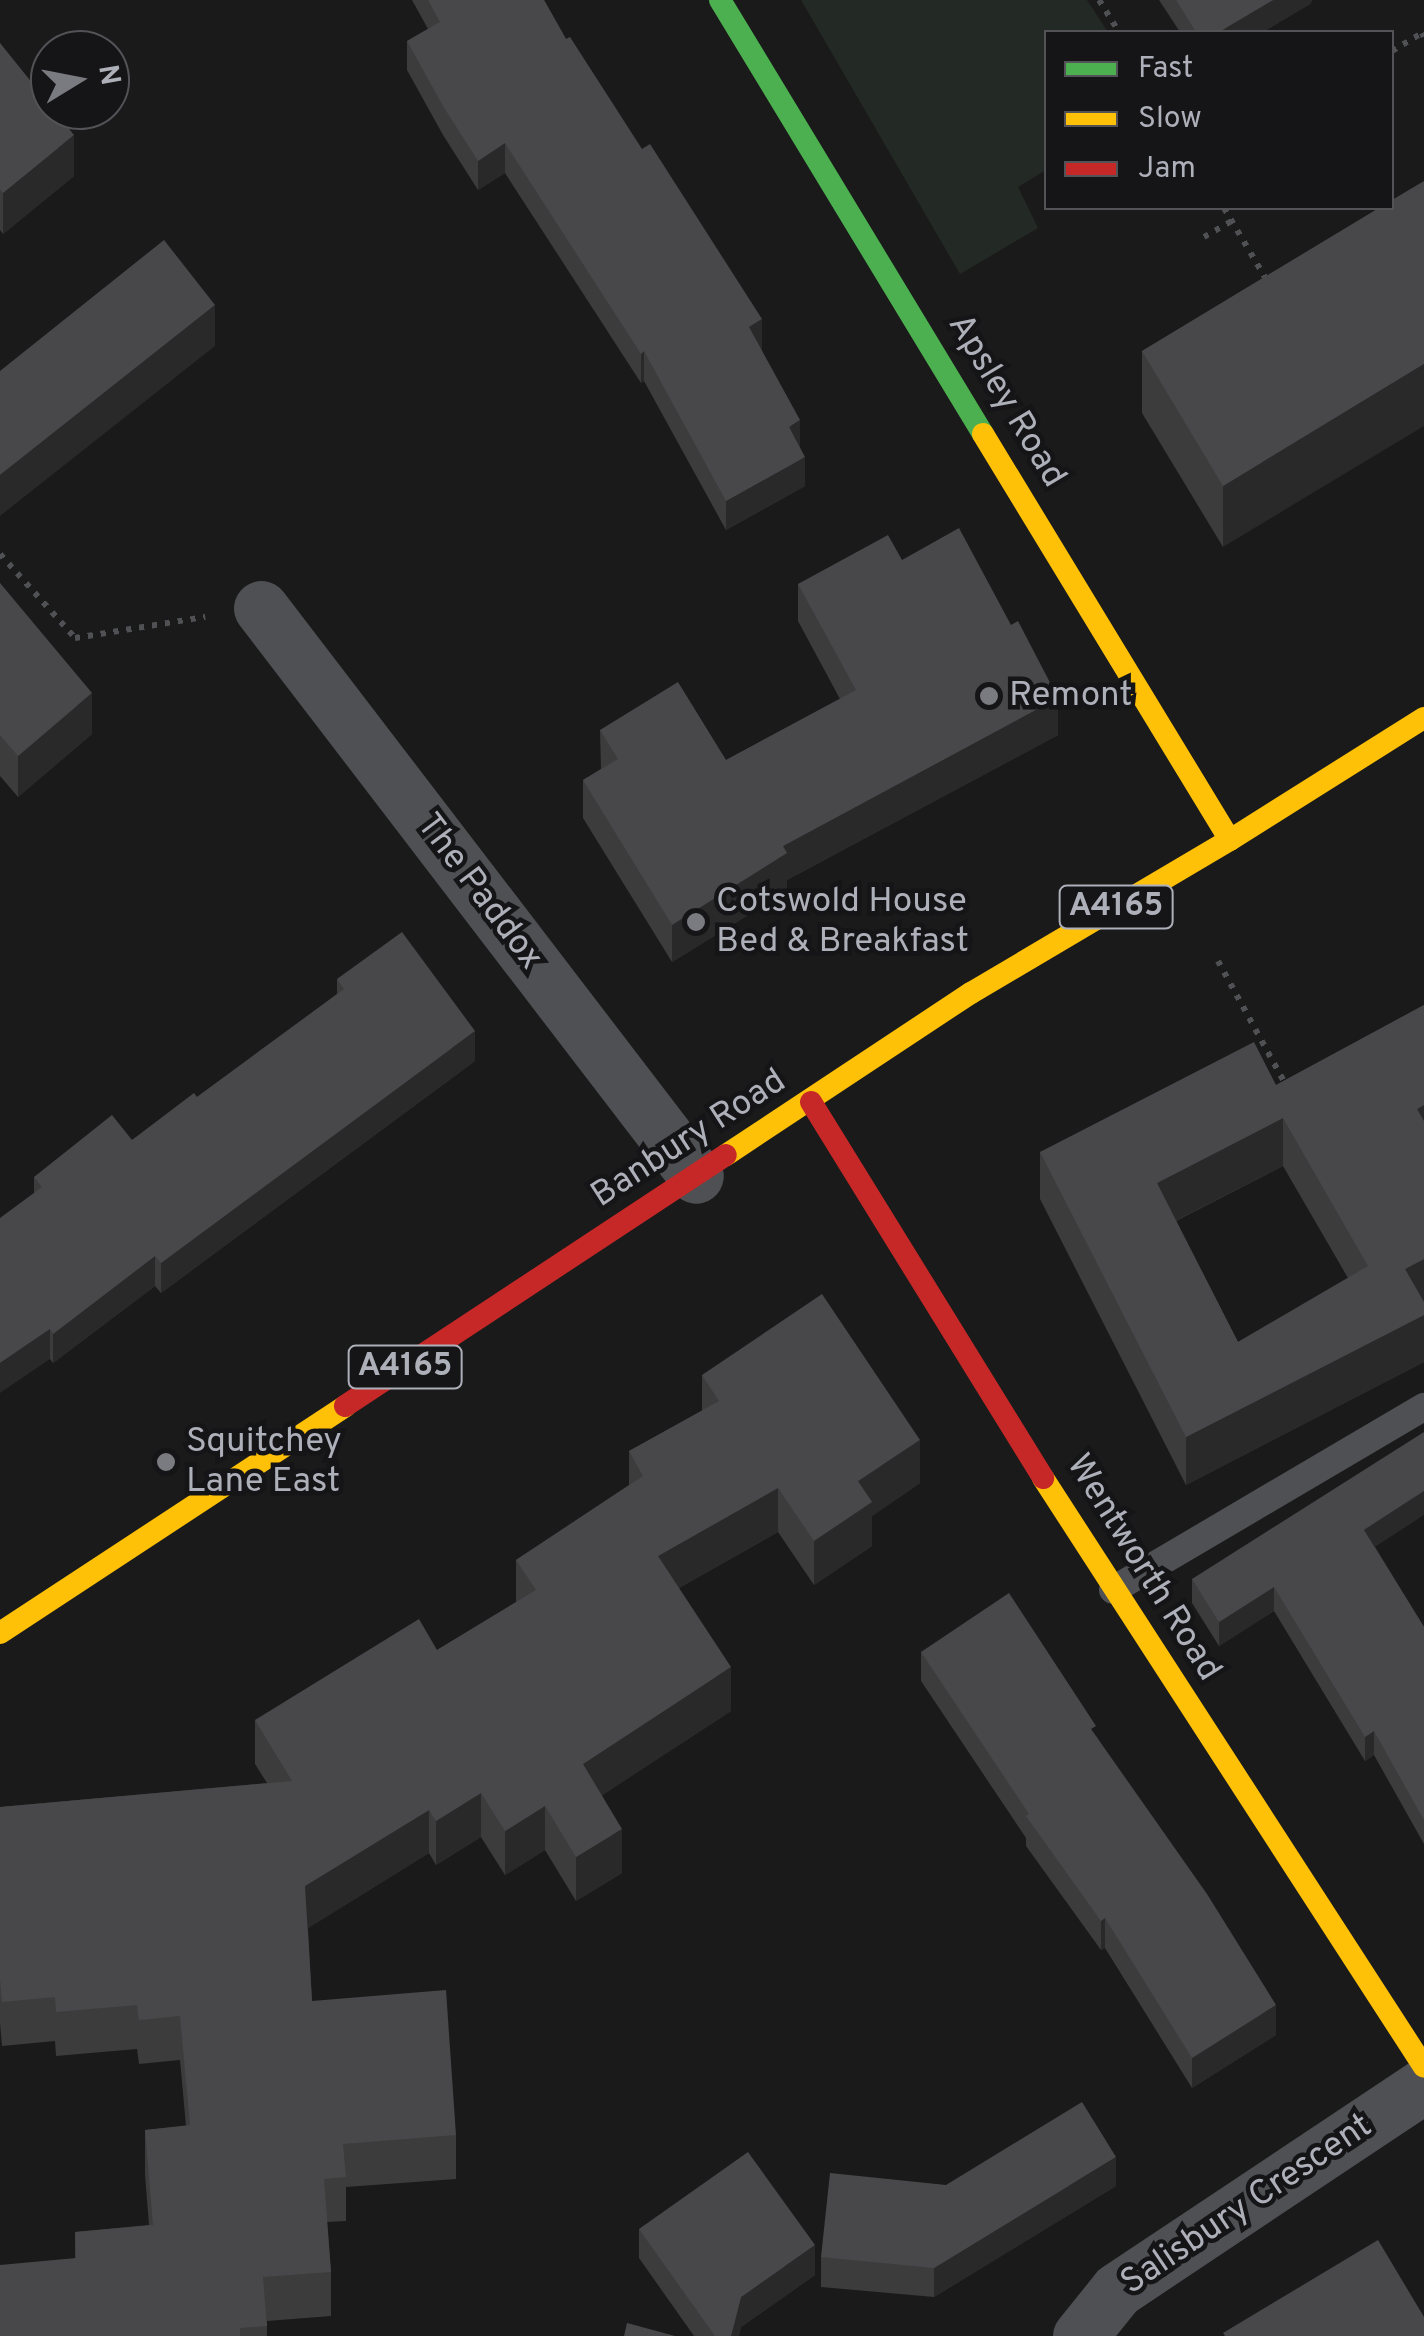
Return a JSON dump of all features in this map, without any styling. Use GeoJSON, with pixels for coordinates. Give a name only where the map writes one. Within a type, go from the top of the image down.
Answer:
{"type":"FeatureCollection","features":[{"type":"Feature","properties":{"kind":"street","name":"Apsley Road"},"geometry":{"type":"LineString","coordinates":[[720,0],[1230,840]]}},
{"type":"Feature","properties":{"kind":"street","name":"The Paddox"},"geometry":{"type":"LineString","coordinates":[[262,608],[696,1176]]}},
{"type":"Feature","properties":{"kind":"street","name":"Banbury Road"},"geometry":{"type":"LineString","coordinates":[[0,1633],[971,993],[1230,840],[1424,718]]}},
{"type":"Feature","properties":{"kind":"street","name":"Wentworth Road"},"geometry":{"type":"LineString","coordinates":[[811,1102],[1113,1590],[1424,2067]]}},
{"type":"Feature","properties":{"kind":"street","name":"Salisbury Crescent"},"geometry":{"type":"LineString","coordinates":[[1080,2336],[1116,2290],[1424,2086]]}},
{"type":"Feature","properties":{"kind":"lane"},"geometry":{"type":"LineString","coordinates":[[1113,1590],[1424,1408]]}},
{"type":"Feature","properties":{"kind":"path"},"geometry":{"type":"LineString","coordinates":[[1099,0],[1118,30]]}},
{"type":"Feature","properties":{"kind":"path"},"geometry":{"type":"LineString","coordinates":[[1394,50],[1422,34],[1424,37]]}},
{"type":"Feature","properties":{"kind":"path"},"geometry":{"type":"LineString","coordinates":[[1225,210],[1271,288],[1288,278]]}},
{"type":"Feature","properties":{"kind":"path"},"geometry":{"type":"LineString","coordinates":[[1204,238],[1232,222]]}},
{"type":"Feature","properties":{"kind":"path"},"geometry":{"type":"LineString","coordinates":[[0,554],[75,638],[262,608]]}},
{"type":"Feature","properties":{"kind":"path"},"geometry":{"type":"LineString","coordinates":[[1218,961],[1293,1098]]}},
{"type":"Feature","properties":{"kind":"shaded area"},"geometry":{"type":"Polygon","coordinates":[[[801,0],[1087,0],[1107,30],[1044,30],[1044,171],[1018,187],[1038,228],[960,274],[801,0]]]}},
{"type":"Feature","properties":{"kind":"building"},"geometry":{"type":"Polygon","coordinates":[[[428,0],[544,0],[566,39],[570,37],[642,149],[650,144],[762,319],[749,327],[800,420],[789,427],[805,457],[726,501],[644,351],[641,354],[505,143],[478,161],[443,106],[407,41],[440,22],[428,0]]]}},
{"type":"Feature","properties":{"kind":"building"},"geometry":{"type":"Polygon","coordinates":[[[1176,0],[1273,0],[1222,30],[1195,30],[1176,0]]]}},
{"type":"Feature","properties":{"kind":"building"},"geometry":{"type":"Polygon","coordinates":[[[0,43],[30,80],[30,130],[70,130],[74,135],[3,193],[0,43]]]}},
{"type":"Feature","properties":{"kind":"building"},"geometry":{"type":"Polygon","coordinates":[[[1424,181],[1424,364],[1223,486],[1142,351],[1376,210],[1394,210],[1394,199],[1424,181]]]}},
{"type":"Feature","properties":{"kind":"building"},"geometry":{"type":"Polygon","coordinates":[[[164,240],[215,305],[0,475],[0,371],[164,240]]]}},
{"type":"Feature","properties":{"kind":"building"},"geometry":{"type":"Polygon","coordinates":[[[959,528],[1011,625],[1018,621],[1058,698],[783,846],[787,853],[672,925],[583,780],[618,759],[600,730],[678,682],[726,760],[856,690],[798,584],[888,535],[902,560],[959,528]]]}},
{"type":"Feature","properties":{"kind":"building"},"geometry":{"type":"Polygon","coordinates":[[[0,583],[92,693],[18,756],[0,735],[0,583]]]}},
{"type":"Feature","properties":{"kind":"building"},"geometry":{"type":"Polygon","coordinates":[[[402,932],[475,1031],[161,1263],[155,1256],[53,1334],[50,1329],[0,1363],[0,1218],[42,1187],[34,1177],[112,1115],[132,1140],[194,1093],[197,1097],[344,989],[337,979],[402,932]]]}},
{"type":"Feature","properties":{"kind":"building"},"geometry":{"type":"Polygon","coordinates":[[[1424,1005],[1424,1105],[1417,1109],[1424,1121],[1424,1259],[1405,1269],[1424,1302],[1424,1315],[1186,1437],[1040,1152],[1254,1042],[1276,1085],[1424,1005]],[[1283,1118],[1157,1183],[1238,1342],[1368,1266],[1283,1118]]]}},
{"type":"Feature","properties":{"kind":"building"},"geometry":{"type":"Polygon","coordinates":[[[822,1294],[920,1440],[858,1481],[872,1502],[814,1541],[778,1488],[658,1556],[731,1667],[583,1764],[622,1829],[576,1857],[545,1806],[505,1831],[481,1793],[436,1821],[429,1810],[305,1886],[312,2001],[446,1990],[456,2135],[343,2144],[346,2177],[324,2179],[331,2272],[263,2277],[267,2326],[240,2328],[240,2336],[0,2336],[0,2265],[76,2258],[75,2232],[153,2225],[145,2130],[190,2125],[180,2016],[139,2020],[137,2005],[56,2012],[55,1997],[2,2002],[0,1807],[292,1781],[255,1720],[419,1619],[437,1650],[536,1590],[516,1560],[643,1476],[629,1451],[719,1401],[702,1375],[822,1294]]]}},
{"type":"Feature","properties":{"kind":"building"},"geometry":{"type":"Polygon","coordinates":[[[1424,1432],[1424,1491],[1364,1530],[1424,1627],[1424,1820],[1374,1731],[1365,1737],[1274,1587],[1219,1622],[1192,1579],[1424,1432]]]}},
{"type":"Feature","properties":{"kind":"building"},"geometry":{"type":"Polygon","coordinates":[[[1009,1593],[1096,1726],[1091,1729],[1207,1894],[1276,2005],[1192,2058],[1105,1918],[1101,1921],[1026,1816],[1029,1814],[921,1652],[1009,1593]]]}},
{"type":"Feature","properties":{"kind":"building"},"geometry":{"type":"Polygon","coordinates":[[[1082,2102],[1116,2157],[934,2268],[821,2257],[830,2173],[946,2185],[1082,2102]]]}},
{"type":"Feature","properties":{"kind":"building"},"geometry":{"type":"Polygon","coordinates":[[[748,2152],[815,2245],[741,2297],[731,2336],[715,2336],[639,2229],[748,2152]]]}},
{"type":"Feature","properties":{"kind":"building"},"geometry":{"type":"Polygon","coordinates":[[[1378,2240],[1424,2317],[1424,2336],[1223,2333],[1378,2240]]]}},
{"type":"Feature","properties":{"kind":"building"},"geometry":{"type":"Polygon","coordinates":[[[627,2323],[675,2336],[624,2336],[627,2323]]]}},
{"type":"Feature","properties":{"kind":"traffic: fast"},"geometry":{"type":"LineString","coordinates":[[720,0],[983,434]]}},
{"type":"Feature","properties":{"kind":"traffic: slow"},"geometry":{"type":"LineString","coordinates":[[983,434],[1230,840]]}},
{"type":"Feature","properties":{"kind":"traffic: slow"},"geometry":{"type":"LineString","coordinates":[[726,1155],[971,993],[1230,840],[1424,718]]}},
{"type":"Feature","properties":{"kind":"traffic: slow"},"geometry":{"type":"LineString","coordinates":[[0,1633],[345,1406]]}},
{"type":"Feature","properties":{"kind":"traffic: slow"},"geometry":{"type":"LineString","coordinates":[[1043,1478],[1424,2067]]}},
{"type":"Feature","properties":{"kind":"traffic: jam"},"geometry":{"type":"LineString","coordinates":[[811,1102],[1043,1478]]}},
{"type":"Feature","properties":{"kind":"traffic: jam"},"geometry":{"type":"LineString","coordinates":[[345,1406],[726,1155]]}},
{"type":"Feature","properties":{"kind":"place","name":"Remont"},"geometry":{"type":"Point","coordinates":[989,696]}},
{"type":"Feature","properties":{"kind":"place","name":"Cotswold House Bed & Breakfast"},"geometry":{"type":"Point","coordinates":[696,922]}},
{"type":"Feature","properties":{"kind":"place","name":"Squitchey Lane East"},"geometry":{"type":"Point","coordinates":[166,1462]}}]}
